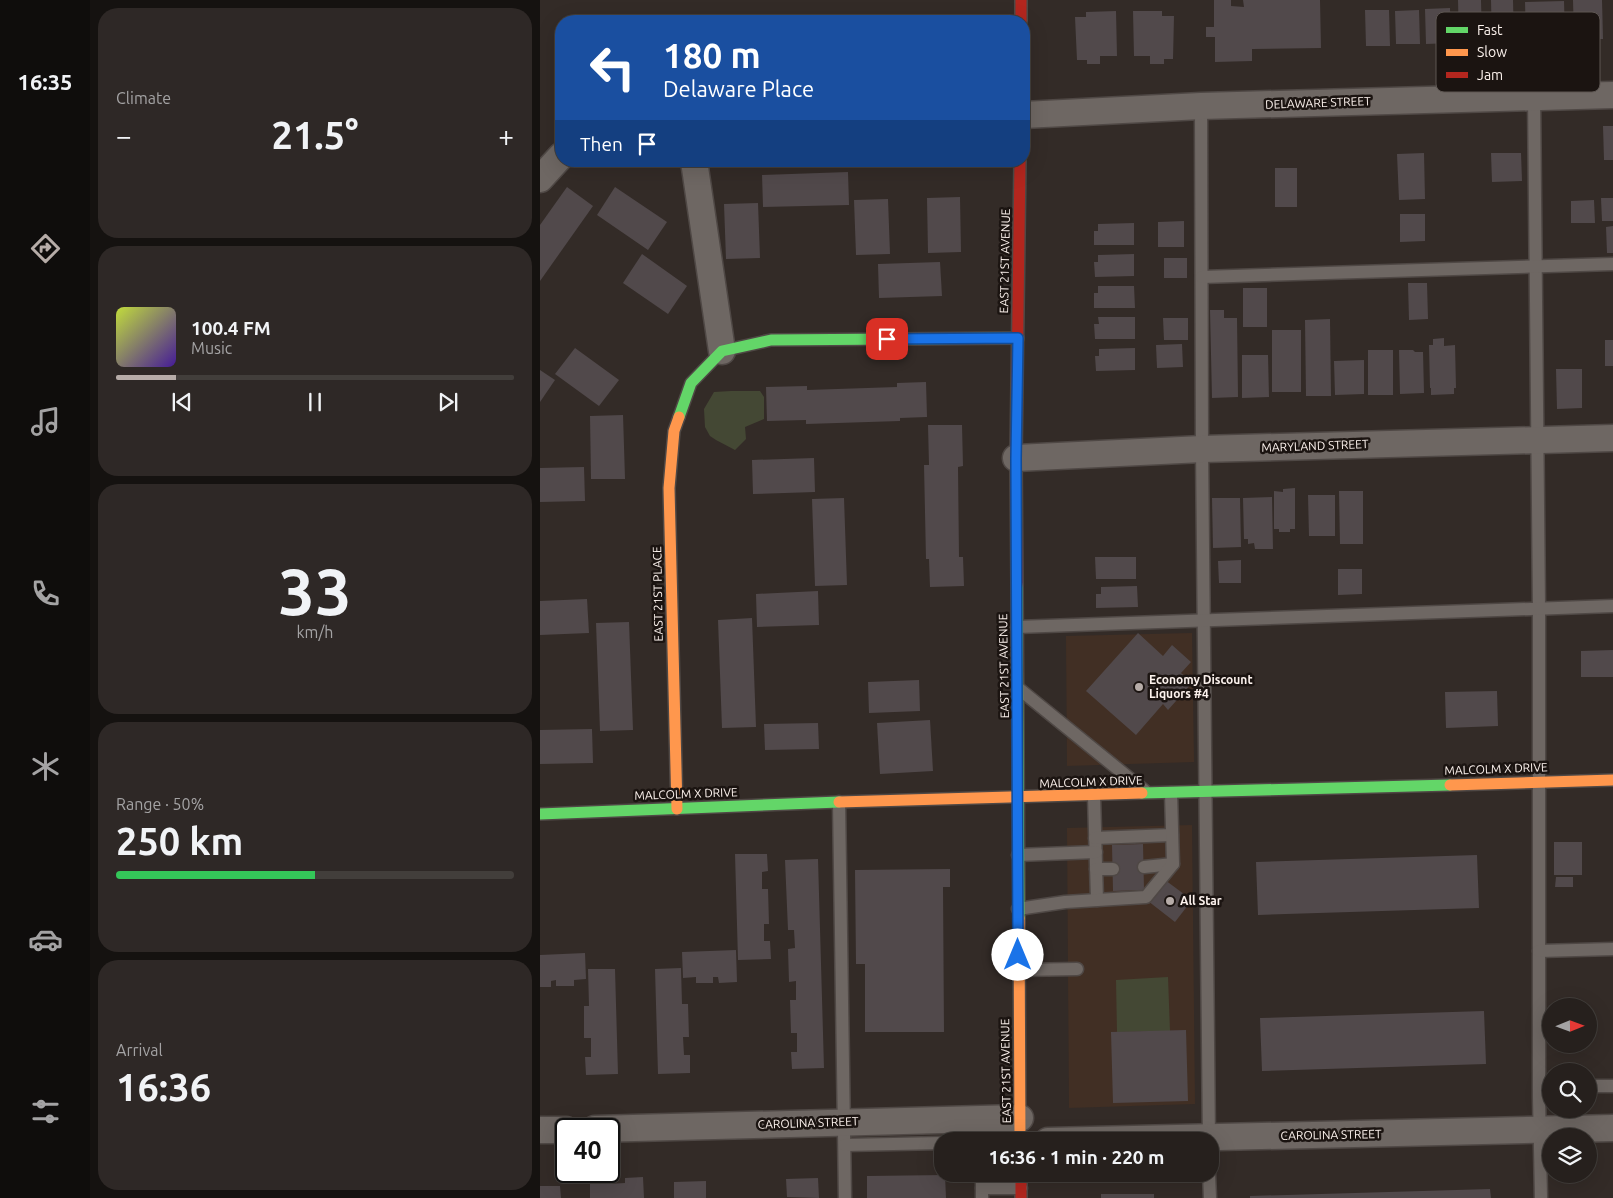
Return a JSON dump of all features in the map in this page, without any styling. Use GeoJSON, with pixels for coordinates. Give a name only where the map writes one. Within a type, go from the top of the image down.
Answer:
{"type":"FeatureCollection","features":[{"type":"Feature","properties":{"kind":"street"},"geometry":{"type":"LineString","coordinates":[[1021,0],[1021,15]]}},
{"type":"Feature","properties":{"kind":"street","name":"DELAWARE STREET"},"geometry":{"type":"LineString","coordinates":[[1030,115],[1201,106],[1613,94]]}},
{"type":"Feature","properties":{"kind":"street"},"geometry":{"type":"LineString","coordinates":[[540,179],[555,163]]}},
{"type":"Feature","properties":{"kind":"street"},"geometry":{"type":"LineString","coordinates":[[695,167],[722,351],[770,340],[1018,338]]}},
{"type":"Feature","properties":{"kind":"street","name":"EAST 21ST AVENUE"},"geometry":{"type":"LineString","coordinates":[[1020,167],[1016,458],[1020,1129]]}},
{"type":"Feature","properties":{"kind":"street","name":"EAST 21ST PLACE"},"geometry":{"type":"LineString","coordinates":[[676,808],[670,488],[674,431],[691,382],[722,351]]}},
{"type":"Feature","properties":{"kind":"street","name":"MARYLAND STREET"},"geometry":{"type":"LineString","coordinates":[[1016,458],[1202,449],[1613,438]]}},
{"type":"Feature","properties":{"kind":"street","name":"MALCOLM X DRIVE"},"geometry":{"type":"LineString","coordinates":[[540,814],[839,802],[1613,780]]}},
{"type":"Feature","properties":{"kind":"street","name":"CAROLINA STREET"},"geometry":{"type":"LineString","coordinates":[[1219,1140],[1613,1128]]}},
{"type":"Feature","properties":{"kind":"street","name":"CAROLINA STREET"},"geometry":{"type":"LineString","coordinates":[[620,1130],[845,1134],[1020,1129]]}},
{"type":"Feature","properties":{"kind":"street"},"geometry":{"type":"LineString","coordinates":[[540,1130],[555,1130]]}},
{"type":"Feature","properties":{"kind":"lane"},"geometry":{"type":"LineString","coordinates":[[1534,96],[1539,608],[1539,951],[1544,1063]]}},
{"type":"Feature","properties":{"kind":"lane"},"geometry":{"type":"LineString","coordinates":[[1201,106],[1202,449],[1209,1132]]}},
{"type":"Feature","properties":{"kind":"lane"},"geometry":{"type":"LineString","coordinates":[[1202,277],[1613,264]]}},
{"type":"Feature","properties":{"kind":"lane"},"geometry":{"type":"LineString","coordinates":[[1017,626],[1613,606]]}},
{"type":"Feature","properties":{"kind":"lane"},"geometry":{"type":"LineString","coordinates":[[1018,688],[1148,794]]}},
{"type":"Feature","properties":{"kind":"lane"},"geometry":{"type":"LineString","coordinates":[[1018,909],[1065,902],[1146,898],[1173,864],[1171,793]]}},
{"type":"Feature","properties":{"kind":"lane"},"geometry":{"type":"LineString","coordinates":[[1094,796],[1096,900]]}},
{"type":"Feature","properties":{"kind":"lane"},"geometry":{"type":"LineString","coordinates":[[839,802],[845,1198]]}},
{"type":"Feature","properties":{"kind":"lane"},"geometry":{"type":"LineString","coordinates":[[1095,838],[1172,835]]}},
{"type":"Feature","properties":{"kind":"lane"},"geometry":{"type":"LineString","coordinates":[[1018,855],[1096,852]]}},
{"type":"Feature","properties":{"kind":"lane"},"geometry":{"type":"LineString","coordinates":[[1144,867],[1173,864]]}},
{"type":"Feature","properties":{"kind":"lane"},"geometry":{"type":"LineString","coordinates":[[1096,869],[1113,868]]}},
{"type":"Feature","properties":{"kind":"lane"},"geometry":{"type":"LineString","coordinates":[[1539,951],[1613,949]]}},
{"type":"Feature","properties":{"kind":"lane"},"geometry":{"type":"LineString","coordinates":[[1018,970],[1077,969]]}},
{"type":"Feature","properties":{"kind":"lane"},"geometry":{"type":"LineString","coordinates":[[1597,1086],[1613,1086]]}},
{"type":"Feature","properties":{"kind":"lane"},"geometry":{"type":"LineString","coordinates":[[1541,1198],[1539,1130],[1542,1108]]}},
{"type":"Feature","properties":{"kind":"lane"},"geometry":{"type":"LineString","coordinates":[[899,1132],[934,1141]]}},
{"type":"Feature","properties":{"kind":"lane"},"geometry":{"type":"LineString","coordinates":[[1209,1182],[1210,1198]]}},
{"type":"Feature","properties":{"kind":"lane"},"geometry":{"type":"LineString","coordinates":[[982,1193],[1021,1193]]}},
{"type":"Feature","properties":{"kind":"shaded area"},"geometry":{"type":"Polygon","coordinates":[[[1192,633],[1194,762],[1067,766],[1066,636],[1192,633]]]}},
{"type":"Feature","properties":{"kind":"shaded area"},"geometry":{"type":"Polygon","coordinates":[[[1192,825],[1195,1104],[1069,1108],[1067,828],[1192,825]]]}},
{"type":"Feature","properties":{"kind":"green space"},"geometry":{"type":"Polygon","coordinates":[[[760,391],[764,397],[764,419],[745,427],[746,439],[735,450],[710,436],[705,427],[704,409],[714,392],[760,391]]]}},
{"type":"Feature","properties":{"kind":"green space"},"geometry":{"type":"Polygon","coordinates":[[[1168,977],[1170,1031],[1117,1032],[1116,980],[1168,977]]]}},
{"type":"Feature","properties":{"kind":"building"},"geometry":{"type":"Polygon","coordinates":[[[1214,0],[1231,0],[1231,6],[1244,7],[1243,0],[1320,0],[1321,48],[1252,49],[1252,61],[1215,62],[1215,37],[1206,37],[1206,27],[1214,27],[1214,0]]]}},
{"type":"Feature","properties":{"kind":"building"},"geometry":{"type":"Polygon","coordinates":[[[1458,0],[1481,0],[1481,12],[1458,12],[1458,0]]]}},
{"type":"Feature","properties":{"kind":"building"},"geometry":{"type":"Polygon","coordinates":[[[1491,0],[1513,0],[1513,12],[1491,12],[1491,0]]]}},
{"type":"Feature","properties":{"kind":"building"},"geometry":{"type":"Polygon","coordinates":[[[1573,0],[1602,0],[1603,39],[1600,39],[1600,12],[1573,12],[1573,0]]]}},
{"type":"Feature","properties":{"kind":"building"},"geometry":{"type":"Polygon","coordinates":[[[1564,1],[1564,12],[1525,12],[1525,2],[1564,1]]]}},
{"type":"Feature","properties":{"kind":"building"},"geometry":{"type":"Polygon","coordinates":[[[1450,8],[1450,12],[1436,12],[1436,44],[1426,44],[1425,9],[1450,8]]]}},
{"type":"Feature","properties":{"kind":"building"},"geometry":{"type":"Polygon","coordinates":[[[1365,10],[1389,10],[1390,46],[1366,46],[1365,10]]]}},
{"type":"Feature","properties":{"kind":"building"},"geometry":{"type":"Polygon","coordinates":[[[1419,10],[1420,44],[1396,44],[1395,11],[1419,10]]]}},
{"type":"Feature","properties":{"kind":"building"},"geometry":{"type":"Polygon","coordinates":[[[1116,11],[1117,56],[1100,56],[1100,64],[1087,64],[1087,60],[1077,60],[1075,17],[1086,17],[1086,12],[1116,11]]]}},
{"type":"Feature","properties":{"kind":"building"},"geometry":{"type":"Polygon","coordinates":[[[1133,11],[1162,11],[1162,16],[1174,16],[1173,59],[1164,59],[1164,64],[1150,64],[1150,56],[1134,56],[1133,11]]]}},
{"type":"Feature","properties":{"kind":"building"},"geometry":{"type":"Polygon","coordinates":[[[1603,126],[1613,126],[1613,160],[1604,160],[1603,126]]]}},
{"type":"Feature","properties":{"kind":"building"},"geometry":{"type":"Polygon","coordinates":[[[1424,153],[1425,199],[1399,200],[1397,154],[1424,153]]]}},
{"type":"Feature","properties":{"kind":"building"},"geometry":{"type":"Polygon","coordinates":[[[1491,153],[1521,153],[1522,181],[1492,182],[1491,153]]]}},
{"type":"Feature","properties":{"kind":"building"},"geometry":{"type":"Polygon","coordinates":[[[1275,168],[1297,168],[1297,207],[1275,207],[1275,168]]]}},
{"type":"Feature","properties":{"kind":"building"},"geometry":{"type":"Polygon","coordinates":[[[848,172],[849,205],[763,207],[762,175],[848,172]]]}},
{"type":"Feature","properties":{"kind":"building"},"geometry":{"type":"Polygon","coordinates":[[[567,187],[593,206],[540,281],[540,225],[567,187]]]}},
{"type":"Feature","properties":{"kind":"building"},"geometry":{"type":"Polygon","coordinates":[[[615,187],[667,222],[648,250],[597,215],[615,187]]]}},
{"type":"Feature","properties":{"kind":"building"},"geometry":{"type":"Polygon","coordinates":[[[960,197],[961,252],[928,253],[927,198],[960,197]]]}},
{"type":"Feature","properties":{"kind":"building"},"geometry":{"type":"Polygon","coordinates":[[[1601,198],[1613,198],[1613,221],[1602,221],[1601,198]]]}},
{"type":"Feature","properties":{"kind":"building"},"geometry":{"type":"Polygon","coordinates":[[[888,199],[890,254],[856,255],[854,200],[888,199]]]}},
{"type":"Feature","properties":{"kind":"building"},"geometry":{"type":"Polygon","coordinates":[[[1594,200],[1595,223],[1571,223],[1571,201],[1594,200]]]}},
{"type":"Feature","properties":{"kind":"building"},"geometry":{"type":"Polygon","coordinates":[[[758,203],[760,258],[726,259],[724,204],[758,203]]]}},
{"type":"Feature","properties":{"kind":"building"},"geometry":{"type":"Polygon","coordinates":[[[1400,214],[1425,214],[1425,241],[1400,242],[1400,214]]]}},
{"type":"Feature","properties":{"kind":"building"},"geometry":{"type":"Polygon","coordinates":[[[1184,221],[1184,247],[1158,247],[1158,222],[1184,221]]]}},
{"type":"Feature","properties":{"kind":"building"},"geometry":{"type":"Polygon","coordinates":[[[1134,223],[1134,245],[1094,245],[1094,231],[1098,231],[1098,224],[1134,223]]]}},
{"type":"Feature","properties":{"kind":"building"},"geometry":{"type":"Polygon","coordinates":[[[1613,226],[1613,253],[1607,253],[1606,227],[1613,226]]]}},
{"type":"Feature","properties":{"kind":"building"},"geometry":{"type":"Polygon","coordinates":[[[642,254],[687,286],[668,314],[623,283],[642,254]]]}},
{"type":"Feature","properties":{"kind":"building"},"geometry":{"type":"Polygon","coordinates":[[[1134,254],[1134,276],[1095,277],[1094,262],[1098,262],[1098,255],[1134,254]]]}},
{"type":"Feature","properties":{"kind":"building"},"geometry":{"type":"Polygon","coordinates":[[[1164,258],[1187,258],[1187,278],[1164,278],[1164,258]]]}},
{"type":"Feature","properties":{"kind":"building"},"geometry":{"type":"Polygon","coordinates":[[[940,262],[942,296],[879,298],[878,264],[940,262]]]}},
{"type":"Feature","properties":{"kind":"building"},"geometry":{"type":"Polygon","coordinates":[[[1408,283],[1427,283],[1428,319],[1409,320],[1408,283]]]}},
{"type":"Feature","properties":{"kind":"building"},"geometry":{"type":"Polygon","coordinates":[[[1098,286],[1134,286],[1135,308],[1094,308],[1094,293],[1098,293],[1098,286]]]}},
{"type":"Feature","properties":{"kind":"building"},"geometry":{"type":"Polygon","coordinates":[[[1243,288],[1267,288],[1267,327],[1243,327],[1243,288]]]}},
{"type":"Feature","properties":{"kind":"building"},"geometry":{"type":"Polygon","coordinates":[[[1210,310],[1224,310],[1224,318],[1237,318],[1238,397],[1212,398],[1210,310]]]}},
{"type":"Feature","properties":{"kind":"building"},"geometry":{"type":"Polygon","coordinates":[[[1098,317],[1135,317],[1135,339],[1095,339],[1094,324],[1099,324],[1098,317]]]}},
{"type":"Feature","properties":{"kind":"building"},"geometry":{"type":"Polygon","coordinates":[[[1163,318],[1188,318],[1188,340],[1164,340],[1163,318]]]}},
{"type":"Feature","properties":{"kind":"building"},"geometry":{"type":"Polygon","coordinates":[[[1330,319],[1331,396],[1306,396],[1305,320],[1330,319]]]}},
{"type":"Feature","properties":{"kind":"building"},"geometry":{"type":"Polygon","coordinates":[[[1272,330],[1301,330],[1301,392],[1272,392],[1272,330]]]}},
{"type":"Feature","properties":{"kind":"building"},"geometry":{"type":"Polygon","coordinates":[[[1444,338],[1444,346],[1455,345],[1456,388],[1454,388],[1454,394],[1431,395],[1429,345],[1433,345],[1433,339],[1444,338]]]}},
{"type":"Feature","properties":{"kind":"building"},"geometry":{"type":"Polygon","coordinates":[[[1605,340],[1613,340],[1613,366],[1605,366],[1605,340]]]}},
{"type":"Feature","properties":{"kind":"building"},"geometry":{"type":"Polygon","coordinates":[[[1182,344],[1183,367],[1157,368],[1156,345],[1182,344]]]}},
{"type":"Feature","properties":{"kind":"building"},"geometry":{"type":"Polygon","coordinates":[[[575,348],[619,380],[599,406],[555,374],[575,348]]]}},
{"type":"Feature","properties":{"kind":"building"},"geometry":{"type":"Polygon","coordinates":[[[1135,348],[1135,370],[1096,371],[1095,356],[1099,356],[1099,349],[1135,348]]]}},
{"type":"Feature","properties":{"kind":"building"},"geometry":{"type":"Polygon","coordinates":[[[1368,350],[1393,350],[1393,395],[1368,395],[1368,350]]]}},
{"type":"Feature","properties":{"kind":"building"},"geometry":{"type":"Polygon","coordinates":[[[1399,350],[1423,352],[1424,393],[1400,394],[1399,350]]]}},
{"type":"Feature","properties":{"kind":"building"},"geometry":{"type":"Polygon","coordinates":[[[1242,355],[1268,355],[1269,397],[1242,398],[1242,355]]]}},
{"type":"Feature","properties":{"kind":"building"},"geometry":{"type":"Polygon","coordinates":[[[1364,360],[1364,394],[1335,395],[1334,361],[1364,360]]]}},
{"type":"Feature","properties":{"kind":"building"},"geometry":{"type":"Polygon","coordinates":[[[1556,369],[1582,369],[1582,408],[1557,409],[1556,369]]]}},
{"type":"Feature","properties":{"kind":"building"},"geometry":{"type":"Polygon","coordinates":[[[540,370],[555,380],[540,402],[540,370]]]}},
{"type":"Feature","properties":{"kind":"building"},"geometry":{"type":"Polygon","coordinates":[[[926,382],[927,417],[900,418],[900,421],[806,424],[806,420],[767,421],[766,387],[807,386],[807,390],[897,387],[897,383],[926,382]]]}},
{"type":"Feature","properties":{"kind":"building"},"geometry":{"type":"Polygon","coordinates":[[[623,415],[625,479],[591,479],[590,416],[623,415]]]}},
{"type":"Feature","properties":{"kind":"building"},"geometry":{"type":"Polygon","coordinates":[[[928,425],[962,425],[963,466],[958,467],[959,557],[963,557],[964,586],[930,587],[929,559],[926,559],[924,465],[929,465],[928,425]]]}},
{"type":"Feature","properties":{"kind":"building"},"geometry":{"type":"Polygon","coordinates":[[[814,458],[815,492],[753,494],[752,460],[814,458]]]}},
{"type":"Feature","properties":{"kind":"building"},"geometry":{"type":"Polygon","coordinates":[[[584,467],[585,501],[540,502],[540,468],[584,467]]]}},
{"type":"Feature","properties":{"kind":"building"},"geometry":{"type":"Polygon","coordinates":[[[1295,488],[1295,529],[1290,529],[1290,532],[1279,532],[1279,529],[1274,529],[1274,491],[1283,492],[1283,489],[1295,488]]]}},
{"type":"Feature","properties":{"kind":"building"},"geometry":{"type":"Polygon","coordinates":[[[1339,491],[1363,491],[1363,544],[1340,544],[1339,491]]]}},
{"type":"Feature","properties":{"kind":"building"},"geometry":{"type":"Polygon","coordinates":[[[1308,495],[1335,495],[1335,536],[1309,536],[1308,495]]]}},
{"type":"Feature","properties":{"kind":"building"},"geometry":{"type":"Polygon","coordinates":[[[1272,497],[1273,549],[1255,549],[1254,543],[1248,544],[1248,539],[1244,539],[1243,498],[1272,497]]]}},
{"type":"Feature","properties":{"kind":"building"},"geometry":{"type":"Polygon","coordinates":[[[844,498],[847,585],[815,586],[812,499],[844,498]]]}},
{"type":"Feature","properties":{"kind":"building"},"geometry":{"type":"Polygon","coordinates":[[[1212,498],[1240,498],[1241,547],[1213,548],[1212,498]]]}},
{"type":"Feature","properties":{"kind":"building"},"geometry":{"type":"Polygon","coordinates":[[[1095,557],[1136,557],[1136,579],[1096,579],[1095,557]]]}},
{"type":"Feature","properties":{"kind":"building"},"geometry":{"type":"Polygon","coordinates":[[[1241,560],[1241,583],[1219,583],[1218,561],[1241,560]]]}},
{"type":"Feature","properties":{"kind":"building"},"geometry":{"type":"Polygon","coordinates":[[[1338,569],[1362,569],[1362,594],[1338,595],[1338,569]]]}},
{"type":"Feature","properties":{"kind":"building"},"geometry":{"type":"Polygon","coordinates":[[[1137,586],[1138,607],[1096,608],[1096,594],[1101,594],[1101,587],[1137,586]]]}},
{"type":"Feature","properties":{"kind":"building"},"geometry":{"type":"Polygon","coordinates":[[[818,591],[819,625],[757,627],[756,594],[818,591]]]}},
{"type":"Feature","properties":{"kind":"building"},"geometry":{"type":"Polygon","coordinates":[[[587,599],[589,633],[540,635],[540,601],[587,599]]]}},
{"type":"Feature","properties":{"kind":"building"},"geometry":{"type":"Polygon","coordinates":[[[752,618],[756,727],[722,728],[718,620],[752,618]]]}},
{"type":"Feature","properties":{"kind":"building"},"geometry":{"type":"Polygon","coordinates":[[[629,622],[633,730],[600,731],[596,623],[629,622]]]}},
{"type":"Feature","properties":{"kind":"building","name":"Economy Discount Liquors #4"},"geometry":{"type":"Polygon","coordinates":[[[1138,633],[1163,656],[1172,645],[1191,662],[1181,673],[1192,683],[1168,710],[1163,704],[1136,735],[1086,691],[1138,633]]]}},
{"type":"Feature","properties":{"kind":"building"},"geometry":{"type":"Polygon","coordinates":[[[1613,650],[1613,677],[1581,677],[1581,651],[1613,650]]]}},
{"type":"Feature","properties":{"kind":"building"},"geometry":{"type":"Polygon","coordinates":[[[919,680],[920,711],[869,713],[868,682],[919,680]]]}},
{"type":"Feature","properties":{"kind":"building"},"geometry":{"type":"Polygon","coordinates":[[[1497,691],[1498,726],[1446,728],[1445,692],[1497,691]]]}},
{"type":"Feature","properties":{"kind":"building"},"geometry":{"type":"Polygon","coordinates":[[[930,720],[933,771],[880,774],[877,723],[930,720]]]}},
{"type":"Feature","properties":{"kind":"building"},"geometry":{"type":"Polygon","coordinates":[[[818,723],[819,749],[765,750],[764,724],[818,723]]]}},
{"type":"Feature","properties":{"kind":"building"},"geometry":{"type":"Polygon","coordinates":[[[592,729],[593,763],[540,764],[540,730],[592,729]]]}},
{"type":"Feature","properties":{"kind":"building"},"geometry":{"type":"Polygon","coordinates":[[[1554,842],[1582,842],[1582,875],[1554,875],[1554,842]]]}},
{"type":"Feature","properties":{"kind":"building"},"geometry":{"type":"Polygon","coordinates":[[[1143,844],[1144,890],[1113,891],[1112,845],[1143,844]]]}},
{"type":"Feature","properties":{"kind":"building"},"geometry":{"type":"Polygon","coordinates":[[[735,854],[767,854],[768,871],[762,872],[762,889],[768,889],[769,924],[764,924],[764,941],[770,941],[771,959],[738,960],[735,854]]]}},
{"type":"Feature","properties":{"kind":"building"},"geometry":{"type":"Polygon","coordinates":[[[1477,855],[1479,908],[1258,915],[1256,862],[1477,855]]]}},
{"type":"Feature","properties":{"kind":"building"},"geometry":{"type":"Polygon","coordinates":[[[818,859],[824,1068],[792,1069],[791,1052],[797,1052],[797,1033],[791,1033],[790,1000],[796,1000],[796,981],[789,982],[788,949],[795,948],[794,930],[788,930],[785,860],[818,859]]]}},
{"type":"Feature","properties":{"kind":"building"},"geometry":{"type":"Polygon","coordinates":[[[950,869],[950,887],[943,887],[944,1032],[865,1032],[865,964],[856,964],[855,870],[950,869]]]}},
{"type":"Feature","properties":{"kind":"building"},"geometry":{"type":"Polygon","coordinates":[[[1556,877],[1573,877],[1573,887],[1555,887],[1556,877]]]}},
{"type":"Feature","properties":{"kind":"building","name":"All Star"},"geometry":{"type":"Polygon","coordinates":[[[1165,880],[1192,900],[1175,922],[1148,901],[1165,880]]]}},
{"type":"Feature","properties":{"kind":"building"},"geometry":{"type":"Polygon","coordinates":[[[736,950],[737,982],[719,983],[718,977],[713,977],[713,983],[696,983],[696,977],[683,978],[682,952],[736,950]]]}},
{"type":"Feature","properties":{"kind":"building"},"geometry":{"type":"Polygon","coordinates":[[[585,953],[586,979],[574,980],[574,986],[556,986],[556,980],[551,981],[551,987],[540,987],[540,955],[585,953]]]}},
{"type":"Feature","properties":{"kind":"building"},"geometry":{"type":"Polygon","coordinates":[[[681,968],[682,1004],[688,1004],[689,1037],[683,1037],[684,1055],[690,1055],[690,1073],[658,1074],[655,969],[681,968]]]}},
{"type":"Feature","properties":{"kind":"building"},"geometry":{"type":"Polygon","coordinates":[[[588,969],[615,969],[618,1074],[586,1075],[585,1057],[591,1057],[591,1038],[584,1038],[584,1006],[589,1006],[588,969]]]}},
{"type":"Feature","properties":{"kind":"building"},"geometry":{"type":"Polygon","coordinates":[[[1484,1011],[1486,1064],[1262,1071],[1260,1018],[1484,1011]]]}},
{"type":"Feature","properties":{"kind":"building"},"geometry":{"type":"Polygon","coordinates":[[[1186,1030],[1188,1101],[1113,1103],[1111,1032],[1186,1030]]]}},
{"type":"Feature","properties":{"kind":"building"},"geometry":{"type":"Polygon","coordinates":[[[934,1175],[934,1182],[945,1182],[946,1198],[867,1198],[867,1176],[934,1175]]]}},
{"type":"Feature","properties":{"kind":"building"},"geometry":{"type":"Polygon","coordinates":[[[643,1177],[644,1198],[590,1198],[590,1183],[625,1183],[625,1178],[643,1177]]]}},
{"type":"Feature","properties":{"kind":"building"},"geometry":{"type":"Polygon","coordinates":[[[818,1178],[819,1198],[787,1197],[786,1179],[818,1178]]]}},
{"type":"Feature","properties":{"kind":"building"},"geometry":{"type":"Polygon","coordinates":[[[706,1181],[706,1198],[674,1198],[674,1182],[706,1181]]]}},
{"type":"Feature","properties":{"kind":"building"},"geometry":{"type":"Polygon","coordinates":[[[540,1186],[560,1186],[561,1198],[540,1198],[540,1186]]]}},
{"type":"Feature","properties":{"kind":"building"},"geometry":{"type":"Polygon","coordinates":[[[1490,1189],[1491,1198],[1250,1198],[1250,1196],[1490,1189]]]}},
{"type":"Feature","properties":{"kind":"building"},"geometry":{"type":"Polygon","coordinates":[[[1101,1194],[1154,1194],[1154,1198],[1101,1198],[1101,1194]]]}},
{"type":"Feature","properties":{"kind":"traffic: fast"},"geometry":{"type":"LineString","coordinates":[[679,417],[691,383],[722,351],[771,340],[1018,338]]}},
{"type":"Feature","properties":{"kind":"traffic: fast"},"geometry":{"type":"LineString","coordinates":[[1017,585],[1019,918]]}},
{"type":"Feature","properties":{"kind":"traffic: fast"},"geometry":{"type":"LineString","coordinates":[[1142,793],[1450,785]]}},
{"type":"Feature","properties":{"kind":"traffic: fast"},"geometry":{"type":"LineString","coordinates":[[540,814],[839,802]]}},
{"type":"Feature","properties":{"kind":"traffic: slow"},"geometry":{"type":"LineString","coordinates":[[677,809],[669,488],[674,431],[679,417]]}},
{"type":"Feature","properties":{"kind":"traffic: slow"},"geometry":{"type":"LineString","coordinates":[[1450,785],[1613,780]]}},
{"type":"Feature","properties":{"kind":"traffic: slow"},"geometry":{"type":"LineString","coordinates":[[839,802],[1142,793]]}},
{"type":"Feature","properties":{"kind":"traffic: slow"},"geometry":{"type":"LineString","coordinates":[[1019,918],[1020,1132]]}},
{"type":"Feature","properties":{"kind":"traffic: jam"},"geometry":{"type":"LineString","coordinates":[[1021,0],[1021,15]]}},
{"type":"Feature","properties":{"kind":"traffic: jam"},"geometry":{"type":"LineString","coordinates":[[1017,585],[1016,458],[1020,167]]}},
{"type":"Feature","properties":{"kind":"traffic: jam"},"geometry":{"type":"LineString","coordinates":[[1021,1182],[1021,1198]]}},
{"type":"Feature","properties":{"kind":"place","name":"Economy Discount Liquors #4"},"geometry":{"type":"Point","coordinates":[1139,687]}},
{"type":"Feature","properties":{"kind":"place","name":"All Star"},"geometry":{"type":"Point","coordinates":[1170,901]}},
{"type":"Feature","properties":{"kind":"route"},"geometry":{"type":"LineString","coordinates":[[887,339],[1018,338],[1016,458],[1018,955]]}}]}
